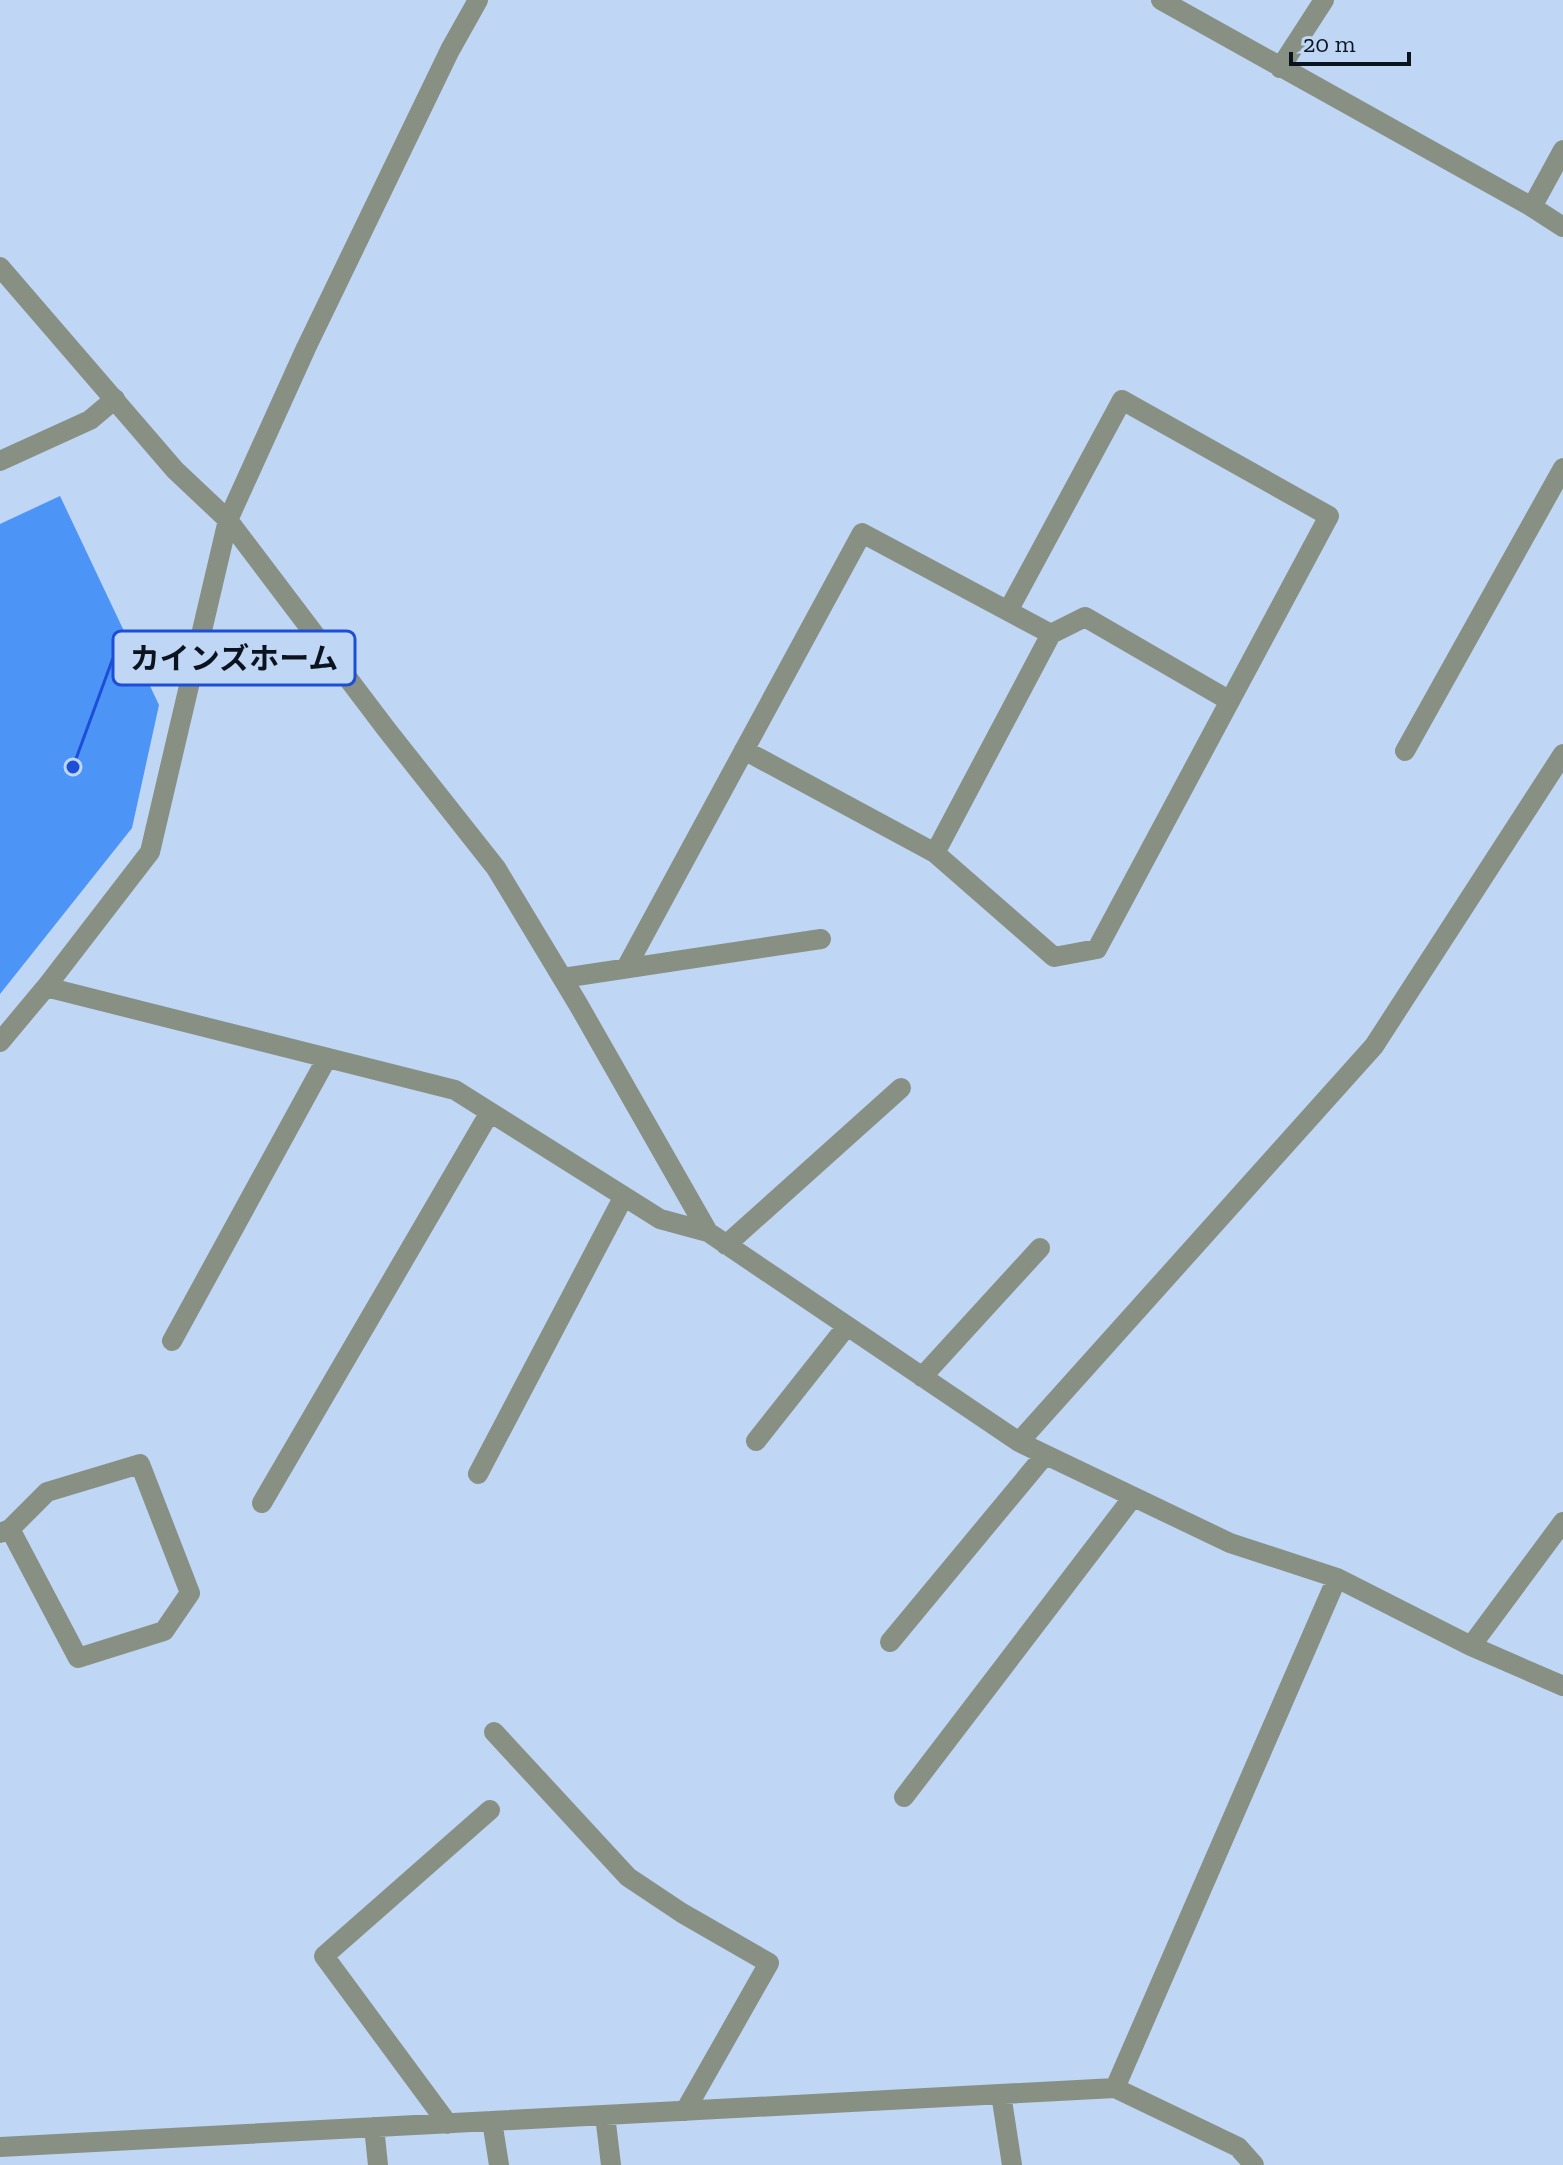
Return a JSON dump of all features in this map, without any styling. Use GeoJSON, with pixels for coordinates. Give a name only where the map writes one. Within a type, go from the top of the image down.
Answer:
{"type":"FeatureCollection","features":[{"type":"Feature","properties":{"kind":"street"},"geometry":{"type":"LineString","coordinates":[[0,1042],[150,852],[228,520],[319,320],[450,50],[478,0]]}},
{"type":"Feature","properties":{"kind":"street"},"geometry":{"type":"LineString","coordinates":[[1161,0],[1563,227]]}},
{"type":"Feature","properties":{"kind":"street"},"geometry":{"type":"LineString","coordinates":[[1280,68],[1324,0]]}},
{"type":"Feature","properties":{"kind":"street"},"geometry":{"type":"LineString","coordinates":[[1532,207],[1563,150]]}},
{"type":"Feature","properties":{"kind":"street"},"geometry":{"type":"LineString","coordinates":[[0,267],[175,470],[228,520],[496,868],[563,978],[708,1232]]}},
{"type":"Feature","properties":{"kind":"street"},"geometry":{"type":"LineString","coordinates":[[0,461],[90,420],[115,399]]}},
{"type":"Feature","properties":{"kind":"street"},"geometry":{"type":"LineString","coordinates":[[744,750],[935,853],[1054,957],[1097,949],[1329,516],[1122,400],[1008,611]]}},
{"type":"Feature","properties":{"kind":"street"},"geometry":{"type":"LineString","coordinates":[[1405,751],[1563,468]]}},
{"type":"Feature","properties":{"kind":"street"},"geometry":{"type":"LineString","coordinates":[[626,968],[862,533],[1051,634]]}},
{"type":"Feature","properties":{"kind":"street"},"geometry":{"type":"LineString","coordinates":[[935,853],[1051,634],[1085,617],[1230,701]]}},
{"type":"Feature","properties":{"kind":"street"},"geometry":{"type":"LineString","coordinates":[[1019,1442],[1374,1046],[1563,754]]}},
{"type":"Feature","properties":{"kind":"street"},"geometry":{"type":"LineString","coordinates":[[563,978],[821,939]]}},
{"type":"Feature","properties":{"kind":"street"},"geometry":{"type":"LineString","coordinates":[[46,987],[455,1090],[660,1219],[708,1232],[1019,1442],[1230,1543],[1337,1578],[1471,1646],[1563,1686]]}},
{"type":"Feature","properties":{"kind":"street"},"geometry":{"type":"LineString","coordinates":[[172,1341],[327,1058]]}},
{"type":"Feature","properties":{"kind":"street"},"geometry":{"type":"LineString","coordinates":[[726,1245],[901,1088]]}},
{"type":"Feature","properties":{"kind":"street"},"geometry":{"type":"LineString","coordinates":[[262,1503],[490,1112]]}},
{"type":"Feature","properties":{"kind":"street"},"geometry":{"type":"LineString","coordinates":[[478,1474],[624,1196]]}},
{"type":"Feature","properties":{"kind":"street"},"geometry":{"type":"LineString","coordinates":[[922,1377],[1040,1248]]}},
{"type":"Feature","properties":{"kind":"street"},"geometry":{"type":"LineString","coordinates":[[756,1441],[847,1326]]}},
{"type":"Feature","properties":{"kind":"street"},"geometry":{"type":"LineString","coordinates":[[890,1642],[1045,1455]]}},
{"type":"Feature","properties":{"kind":"street"},"geometry":{"type":"LineString","coordinates":[[140,1464],[190,1593],[164,1631],[78,1658],[5,1531],[47,1492],[140,1464]]}},
{"type":"Feature","properties":{"kind":"street"},"geometry":{"type":"LineString","coordinates":[[904,1797],[1133,1497]]}},
{"type":"Feature","properties":{"kind":"street"},"geometry":{"type":"LineString","coordinates":[[1471,1646],[1563,1522]]}},
{"type":"Feature","properties":{"kind":"street"},"geometry":{"type":"LineString","coordinates":[[1115,2088],[1337,1578]]}},
{"type":"Feature","properties":{"kind":"street"},"geometry":{"type":"LineString","coordinates":[[494,1732],[628,1877],[682,1913],[769,1963],[685,2111]]}},
{"type":"Feature","properties":{"kind":"street"},"geometry":{"type":"LineString","coordinates":[[448,2124],[324,1956],[490,1810]]}},
{"type":"Feature","properties":{"kind":"street"},"geometry":{"type":"LineString","coordinates":[[0,2147],[1115,2088],[1238,2147],[1254,2165]]}},
{"type":"Feature","properties":{"kind":"street"},"geometry":{"type":"LineString","coordinates":[[1001,2094],[1012,2165]]}},
{"type":"Feature","properties":{"kind":"street"},"geometry":{"type":"LineString","coordinates":[[605,2115],[611,2165]]}},
{"type":"Feature","properties":{"kind":"street"},"geometry":{"type":"LineString","coordinates":[[492,2121],[499,2165]]}},
{"type":"Feature","properties":{"kind":"street"},"geometry":{"type":"LineString","coordinates":[[374,2127],[378,2165]]}},
{"type":"Feature","properties":{"kind":"building"},"geometry":{"type":"Polygon","coordinates":[[[60,496],[159,705],[132,828],[0,994],[0,524],[60,496]]]}},
{"type":"Feature","properties":{"kind":"place","name":"カインズホーム"},"geometry":{"type":"Point","coordinates":[73,767]}}]}
